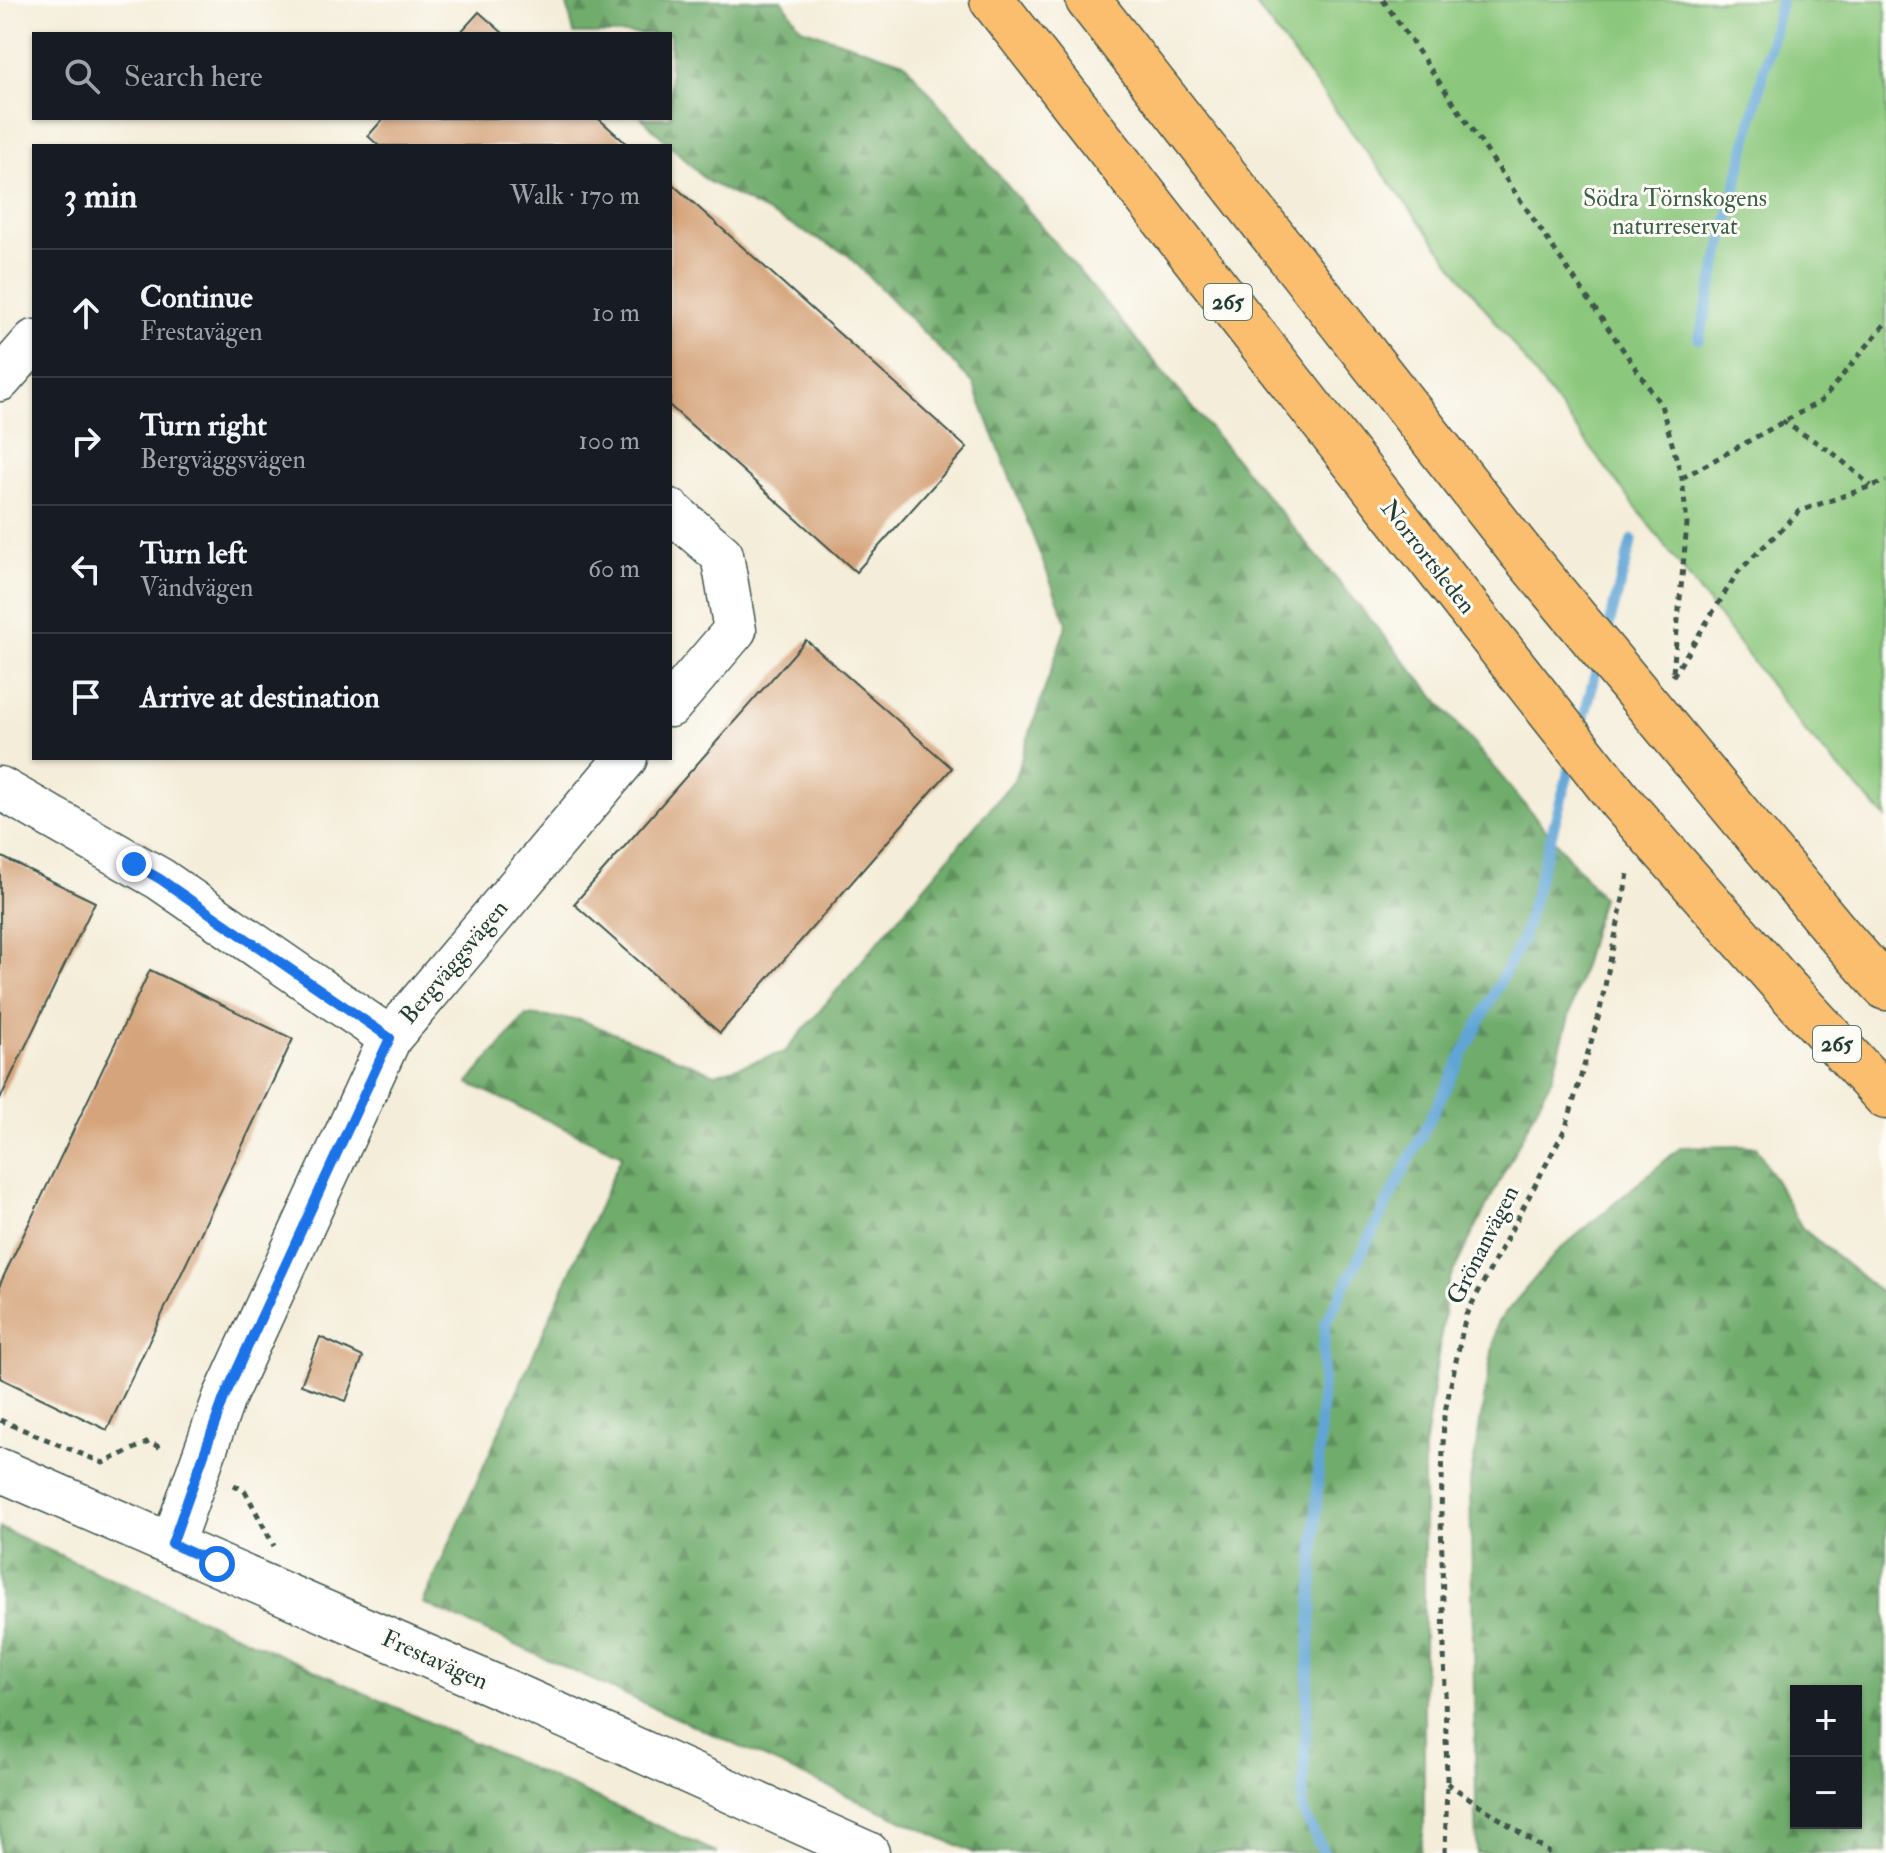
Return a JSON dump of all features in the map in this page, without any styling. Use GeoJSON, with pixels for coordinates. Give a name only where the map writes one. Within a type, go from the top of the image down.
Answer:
{"type":"FeatureCollection","features":[{"type":"Feature","properties":{"kind":"highway","name":"Norrortsleden"},"geometry":{"type":"LineString","coordinates":[[992,0],[1621,802],[1886,1097]]}},
{"type":"Feature","properties":{"kind":"highway"},"geometry":{"type":"LineString","coordinates":[[1088,0],[1519,550],[1886,988]]}},
{"type":"Feature","properties":{"kind":"street"},"geometry":{"type":"LineString","coordinates":[[0,380],[32,343]]}},
{"type":"Feature","properties":{"kind":"street"},"geometry":{"type":"LineString","coordinates":[[672,512],[722,555],[735,630],[672,704]]}},
{"type":"Feature","properties":{"kind":"street","name":"Bergväggsvägen"},"geometry":{"type":"LineString","coordinates":[[172,1544],[224,1398],[390,1038],[624,760]]}},
{"type":"Feature","properties":{"kind":"street"},"geometry":{"type":"LineString","coordinates":[[0,788],[160,879],[390,1038]]}},
{"type":"Feature","properties":{"kind":"street","name":"Frestavägen"},"geometry":{"type":"LineString","coordinates":[[0,1470],[868,1853]]}},
{"type":"Feature","properties":{"kind":"path"},"geometry":{"type":"LineString","coordinates":[[1383,0],[1661,405],[1682,478],[1687,524],[1672,678],[1738,572],[1800,511],[1886,481]]}},
{"type":"Feature","properties":{"kind":"path"},"geometry":{"type":"LineString","coordinates":[[1682,478],[1821,401],[1886,323]]}},
{"type":"Feature","properties":{"kind":"path"},"geometry":{"type":"LineString","coordinates":[[1782,421],[1832,452],[1871,486]]}},
{"type":"Feature","properties":{"kind":"path","name":"Grönanvägen"},"geometry":{"type":"LineString","coordinates":[[1445,1853],[1447,1782],[1441,1513],[1444,1416],[1466,1315],[1566,1127],[1599,1015],[1631,860]]}},
{"type":"Feature","properties":{"kind":"path"},"geometry":{"type":"LineString","coordinates":[[0,1420],[103,1463],[149,1442],[198,1467]]}},
{"type":"Feature","properties":{"kind":"path"},"geometry":{"type":"LineString","coordinates":[[1447,1782],[1550,1853]]}},
{"type":"Feature","properties":{"kind":"green space"},"geometry":{"type":"Polygon","coordinates":[[[566,0],[782,0],[801,28],[904,62],[1602,897],[1552,1078],[1449,1280],[1424,1449],[1424,1827],[1420,1853],[974,1853],[423,1603],[622,1155],[468,1083],[526,1015],[581,1020],[715,1074],[785,1052],[1014,780],[1067,623],[973,383],[847,254],[707,181],[644,120],[672,120],[672,32],[574,32],[566,0]]]}},
{"type":"Feature","properties":{"kind":"green space","name":"Södra Törnskogens naturreservat"},"geometry":{"type":"Polygon","coordinates":[[[1252,0],[1886,0],[1886,818],[1808,735],[1252,0]]]}},
{"type":"Feature","properties":{"kind":"green space"},"geometry":{"type":"Polygon","coordinates":[[[1756,1146],[1802,1228],[1886,1297],[1886,1853],[1477,1853],[1470,1482],[1497,1323],[1557,1252],[1681,1147],[1756,1146]]]}},
{"type":"Feature","properties":{"kind":"green space"},"geometry":{"type":"Polygon","coordinates":[[[0,1528],[718,1853],[0,1853],[0,1528]]]}},
{"type":"Feature","properties":{"kind":"building"},"geometry":{"type":"Polygon","coordinates":[[[479,12],[502,32],[461,32],[479,12]]]}},
{"type":"Feature","properties":{"kind":"building"},"geometry":{"type":"Polygon","coordinates":[[[382,120],[600,120],[627,144],[377,144],[368,136],[382,120]]]}},
{"type":"Feature","properties":{"kind":"building"},"geometry":{"type":"Polygon","coordinates":[[[672,184],[967,448],[856,572],[672,408],[672,184]]]}},
{"type":"Feature","properties":{"kind":"building"},"geometry":{"type":"Polygon","coordinates":[[[806,640],[952,768],[720,1033],[574,904],[806,640]]]}},
{"type":"Feature","properties":{"kind":"building"},"geometry":{"type":"Polygon","coordinates":[[[0,856],[95,902],[0,1099],[0,856]]]}},
{"type":"Feature","properties":{"kind":"building"},"geometry":{"type":"Polygon","coordinates":[[[150,970],[293,1039],[107,1430],[0,1378],[0,1284],[150,970]]]}},
{"type":"Feature","properties":{"kind":"building"},"geometry":{"type":"Polygon","coordinates":[[[320,1337],[363,1357],[346,1401],[301,1385],[320,1337]]]}},
{"type":"Feature","properties":{"kind":"waterway"},"geometry":{"type":"LineString","coordinates":[[1699,339],[1781,0]]}},
{"type":"Feature","properties":{"kind":"waterway"},"geometry":{"type":"LineString","coordinates":[[1606,636],[1632,540]]}},
{"type":"Feature","properties":{"kind":"waterway"},"geometry":{"type":"LineString","coordinates":[[1580,732],[1598,664]]}},
{"type":"Feature","properties":{"kind":"waterway"},"geometry":{"type":"LineString","coordinates":[[1324,1853],[1302,1810],[1325,1325],[1523,937],[1572,760]]}},
{"type":"Feature","properties":{"kind":"route"},"geometry":{"type":"LineString","coordinates":[[134,864],[390,1038],[224,1398],[172,1544],[217,1564]]}}]}
